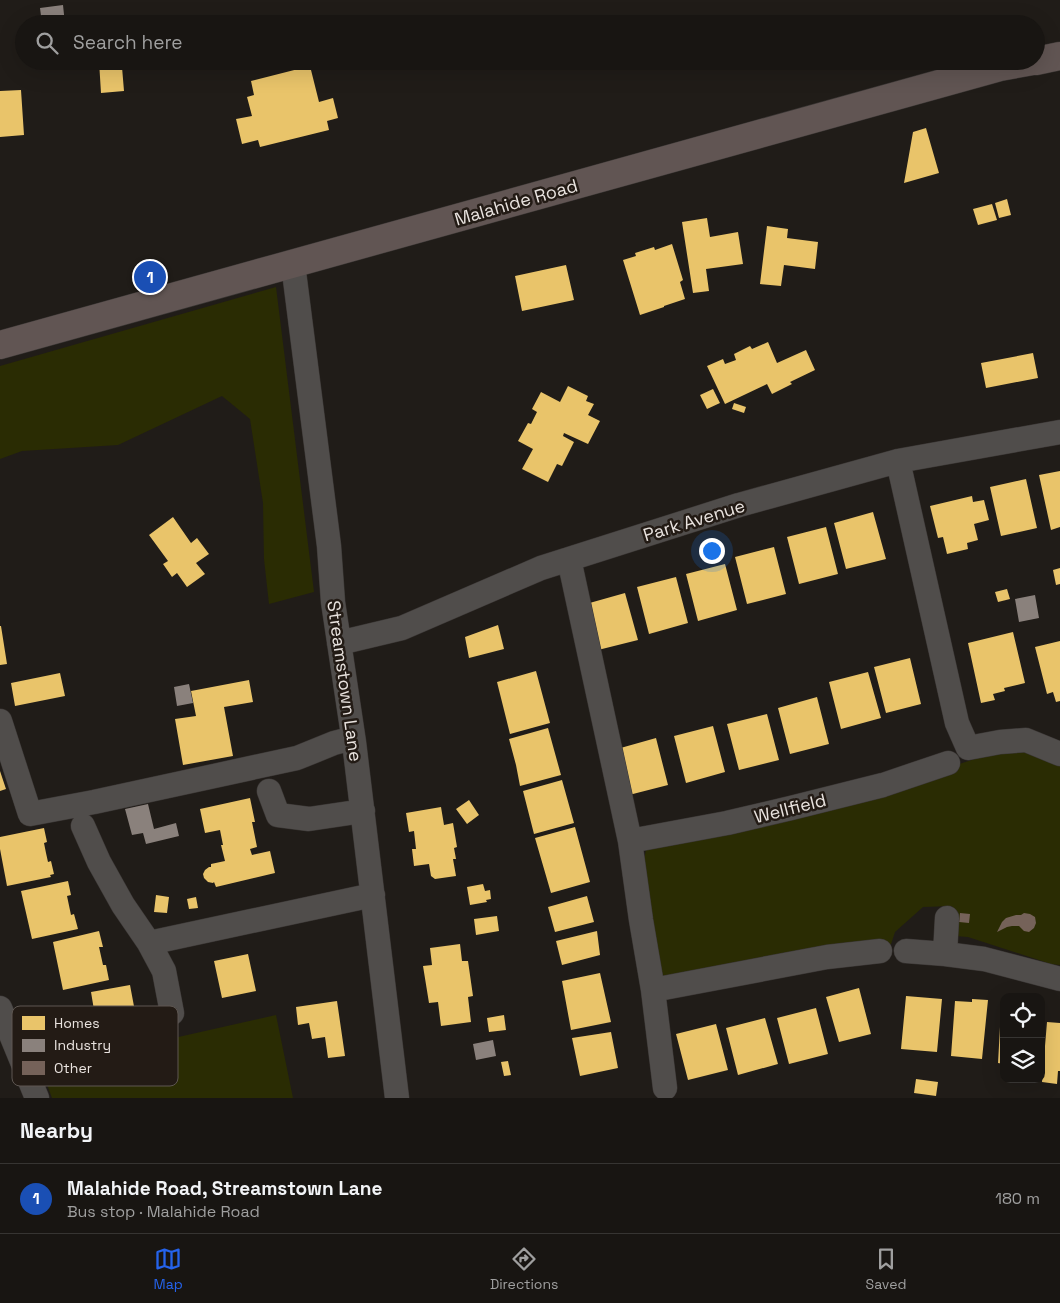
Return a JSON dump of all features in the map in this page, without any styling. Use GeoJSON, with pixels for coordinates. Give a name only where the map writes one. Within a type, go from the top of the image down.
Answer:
{"type":"FeatureCollection","features":[{"type":"Feature","properties":{"kind":"main road","name":"Malahide Road"},"geometry":{"type":"LineString","coordinates":[[1045,59],[1060,56]]}},
{"type":"Feature","properties":{"kind":"main road","name":"Malahide Road"},"geometry":{"type":"LineString","coordinates":[[0,345],[989,70]]}},
{"type":"Feature","properties":{"kind":"street","name":"Streamstown Lane"},"geometry":{"type":"LineString","coordinates":[[293,264],[329,546],[333,602],[363,811],[397,1098]]}},
{"type":"Feature","properties":{"kind":"street","name":"Park Avenue"},"geometry":{"type":"LineString","coordinates":[[339,643],[402,628],[541,568],[738,506],[898,461],[1060,432]]}},
{"type":"Feature","properties":{"kind":"street"},"geometry":{"type":"LineString","coordinates":[[898,461],[957,724],[968,748],[1000,742],[1026,740],[1060,754]]}},
{"type":"Feature","properties":{"kind":"street"},"geometry":{"type":"LineString","coordinates":[[569,559],[630,841],[653,990],[665,1088]]}},
{"type":"Feature","properties":{"kind":"street"},"geometry":{"type":"LineString","coordinates":[[0,721],[30,814],[297,758],[334,743],[353,738]]}},
{"type":"Feature","properties":{"kind":"street","name":"Wellfield"},"geometry":{"type":"LineString","coordinates":[[630,841],[727,823],[790,808],[883,785],[948,763]]}},
{"type":"Feature","properties":{"kind":"street"},"geometry":{"type":"LineString","coordinates":[[269,791],[278,815],[309,819],[363,811]]}},
{"type":"Feature","properties":{"kind":"street"},"geometry":{"type":"LineString","coordinates":[[83,826],[99,862],[123,905],[149,942],[164,971],[171,1006]]}},
{"type":"Feature","properties":{"kind":"street"},"geometry":{"type":"LineString","coordinates":[[149,942],[373,894]]}},
{"type":"Feature","properties":{"kind":"street"},"geometry":{"type":"LineString","coordinates":[[945,954],[947,918]]}},
{"type":"Feature","properties":{"kind":"street"},"geometry":{"type":"LineString","coordinates":[[906,951],[984,959],[1060,978]]}},
{"type":"Feature","properties":{"kind":"street"},"geometry":{"type":"LineString","coordinates":[[653,990],[828,957],[880,952]]}},
{"type":"Feature","properties":{"kind":"street"},"geometry":{"type":"LineString","coordinates":[[0,1008],[12,1037]]}},
{"type":"Feature","properties":{"kind":"street"},"geometry":{"type":"LineString","coordinates":[[32,1086],[37,1098]]}},
{"type":"Feature","properties":{"kind":"green space"},"geometry":{"type":"Polygon","coordinates":[[[276,287],[314,592],[269,604],[264,559],[263,503],[250,419],[222,396],[118,445],[22,451],[0,459],[0,366],[276,287]]]}},
{"type":"Feature","properties":{"kind":"green space"},"geometry":{"type":"Polygon","coordinates":[[[1009,751],[1034,752],[1060,763],[1060,965],[1051,964],[968,937],[955,936],[952,906],[923,907],[895,932],[891,944],[812,952],[674,986],[655,971],[643,866],[647,844],[863,795],[981,757],[1009,751]]]}},
{"type":"Feature","properties":{"kind":"green space"},"geometry":{"type":"Polygon","coordinates":[[[276,1015],[293,1098],[52,1098],[48,1086],[178,1086],[178,1037],[276,1015]]]}},
{"type":"Feature","properties":{"kind":"building: Homes"},"geometry":{"type":"Polygon","coordinates":[[[100,70],[122,70],[124,91],[101,93],[100,70]]]}},
{"type":"Feature","properties":{"kind":"building: Homes"},"geometry":{"type":"Polygon","coordinates":[[[294,70],[311,70],[319,102],[333,98],[338,118],[327,121],[329,130],[260,147],[258,140],[242,144],[236,119],[252,116],[247,97],[254,95],[251,81],[294,70]]]}},
{"type":"Feature","properties":{"kind":"building: Homes"},"geometry":{"type":"Polygon","coordinates":[[[21,90],[24,135],[0,137],[0,91],[21,90]]]}},
{"type":"Feature","properties":{"kind":"building: Homes"},"geometry":{"type":"Polygon","coordinates":[[[926,128],[939,173],[904,183],[913,132],[926,128]]]}},
{"type":"Feature","properties":{"kind":"building: Homes"},"geometry":{"type":"Polygon","coordinates":[[[1007,199],[1011,215],[999,218],[995,203],[1007,199]]]}},
{"type":"Feature","properties":{"kind":"building: Homes"},"geometry":{"type":"Polygon","coordinates":[[[992,204],[997,220],[978,225],[973,209],[992,204]]]}},
{"type":"Feature","properties":{"kind":"building: Homes"},"geometry":{"type":"Polygon","coordinates":[[[707,218],[710,237],[738,232],[743,264],[706,269],[709,291],[693,293],[682,222],[707,218]]]}},
{"type":"Feature","properties":{"kind":"building: Homes"},"geometry":{"type":"Polygon","coordinates":[[[767,226],[788,229],[787,238],[818,242],[815,269],[784,265],[781,286],[760,284],[767,226]]]}},
{"type":"Feature","properties":{"kind":"building: Homes"},"geometry":{"type":"Polygon","coordinates":[[[672,244],[683,280],[680,282],[685,299],[640,315],[623,260],[636,256],[635,253],[654,247],[655,250],[672,244]]]}},
{"type":"Feature","properties":{"kind":"building: Homes"},"geometry":{"type":"Polygon","coordinates":[[[566,265],[574,300],[522,311],[515,276],[566,265]]]}},
{"type":"Feature","properties":{"kind":"building: Homes"},"geometry":{"type":"Polygon","coordinates":[[[768,342],[777,363],[806,350],[815,370],[790,382],[792,384],[772,394],[767,384],[725,404],[707,366],[723,359],[725,364],[736,360],[734,354],[750,346],[752,349],[768,342]]]}},
{"type":"Feature","properties":{"kind":"building: Homes"},"geometry":{"type":"Polygon","coordinates":[[[1033,353],[1038,378],[986,388],[981,363],[1033,353]]]}},
{"type":"Feature","properties":{"kind":"building: Homes"},"geometry":{"type":"Polygon","coordinates":[[[568,386],[588,396],[586,401],[594,404],[588,415],[600,421],[588,444],[564,433],[563,436],[574,442],[562,466],[557,464],[548,482],[522,469],[533,449],[518,441],[528,423],[531,424],[537,412],[532,409],[541,392],[560,402],[568,386]]]}},
{"type":"Feature","properties":{"kind":"building: Homes"},"geometry":{"type":"Polygon","coordinates":[[[713,389],[720,403],[707,409],[700,395],[713,389]]]}},
{"type":"Feature","properties":{"kind":"building: Homes"},"geometry":{"type":"Polygon","coordinates":[[[734,403],[746,407],[744,413],[732,409],[734,403]]]}},
{"type":"Feature","properties":{"kind":"building: Homes"},"geometry":{"type":"Polygon","coordinates":[[[1060,471],[1060,527],[1051,530],[1039,475],[1060,471]]]}},
{"type":"Feature","properties":{"kind":"building: Homes"},"geometry":{"type":"Polygon","coordinates":[[[1026,479],[1037,528],[1001,536],[990,487],[1026,479]]]}},
{"type":"Feature","properties":{"kind":"building: Homes"},"geometry":{"type":"Polygon","coordinates":[[[972,496],[973,502],[984,500],[989,520],[974,524],[978,540],[967,543],[968,549],[947,554],[943,537],[938,538],[930,506],[972,496]]]}},
{"type":"Feature","properties":{"kind":"building: Homes"},"geometry":{"type":"Polygon","coordinates":[[[873,512],[886,559],[846,569],[834,523],[873,512]]]}},
{"type":"Feature","properties":{"kind":"building: Homes"},"geometry":{"type":"Polygon","coordinates":[[[173,517],[191,543],[197,538],[209,554],[196,563],[205,574],[187,587],[177,573],[172,577],[163,564],[168,561],[149,535],[173,517]]]}},
{"type":"Feature","properties":{"kind":"building: Homes"},"geometry":{"type":"Polygon","coordinates":[[[826,527],[838,574],[799,584],[787,537],[826,527]]]}},
{"type":"Feature","properties":{"kind":"building: Homes"},"geometry":{"type":"Polygon","coordinates":[[[774,547],[786,594],[747,604],[735,557],[774,547]]]}},
{"type":"Feature","properties":{"kind":"building: Homes"},"geometry":{"type":"Polygon","coordinates":[[[725,564],[737,610],[698,621],[686,574],[725,564]]]}},
{"type":"Feature","properties":{"kind":"building: Homes"},"geometry":{"type":"Polygon","coordinates":[[[1060,568],[1060,584],[1056,585],[1053,570],[1060,568]]]}},
{"type":"Feature","properties":{"kind":"building: Homes"},"geometry":{"type":"Polygon","coordinates":[[[676,577],[688,623],[649,634],[637,587],[676,577]]]}},
{"type":"Feature","properties":{"kind":"building: Homes"},"geometry":{"type":"Polygon","coordinates":[[[1007,589],[1010,599],[998,602],[995,592],[1007,589]]]}},
{"type":"Feature","properties":{"kind":"building: Homes"},"geometry":{"type":"Polygon","coordinates":[[[625,593],[638,640],[598,650],[586,604],[625,593]]]}},
{"type":"Feature","properties":{"kind":"building: Homes"},"geometry":{"type":"Polygon","coordinates":[[[498,625],[504,649],[469,658],[465,637],[498,625]]]}},
{"type":"Feature","properties":{"kind":"building: Homes"},"geometry":{"type":"Polygon","coordinates":[[[0,626],[7,664],[0,665],[0,626]]]}},
{"type":"Feature","properties":{"kind":"building: Homes"},"geometry":{"type":"Polygon","coordinates":[[[1013,632],[1025,683],[1004,688],[1005,691],[993,694],[995,700],[981,703],[968,643],[1013,632]]]}},
{"type":"Feature","properties":{"kind":"building: Homes"},"geometry":{"type":"Polygon","coordinates":[[[1060,641],[1060,701],[1056,702],[1053,692],[1047,694],[1035,647],[1060,641]]]}},
{"type":"Feature","properties":{"kind":"building: Homes"},"geometry":{"type":"Polygon","coordinates":[[[910,658],[921,704],[886,713],[874,667],[910,658]]]}},
{"type":"Feature","properties":{"kind":"building: Homes"},"geometry":{"type":"Polygon","coordinates":[[[536,671],[550,723],[510,734],[497,682],[536,671]]]}},
{"type":"Feature","properties":{"kind":"building: Homes"},"geometry":{"type":"Polygon","coordinates":[[[868,672],[881,718],[841,729],[829,682],[868,672]]]}},
{"type":"Feature","properties":{"kind":"building: Homes"},"geometry":{"type":"Polygon","coordinates":[[[60,673],[65,696],[15,706],[11,683],[60,673]]]}},
{"type":"Feature","properties":{"kind":"building: Homes"},"geometry":{"type":"Polygon","coordinates":[[[249,680],[253,702],[224,707],[233,756],[183,765],[175,719],[196,716],[191,691],[249,680]]]}},
{"type":"Feature","properties":{"kind":"building: Homes"},"geometry":{"type":"Polygon","coordinates":[[[817,697],[829,744],[790,754],[778,708],[817,697]]]}},
{"type":"Feature","properties":{"kind":"building: Homes"},"geometry":{"type":"Polygon","coordinates":[[[767,714],[779,760],[739,770],[727,724],[767,714]]]}},
{"type":"Feature","properties":{"kind":"building: Homes"},"geometry":{"type":"Polygon","coordinates":[[[713,726],[725,772],[686,783],[674,736],[713,726]]]}},
{"type":"Feature","properties":{"kind":"building: Homes"},"geometry":{"type":"Polygon","coordinates":[[[548,728],[561,775],[520,786],[509,739],[548,728]]]}},
{"type":"Feature","properties":{"kind":"building: Homes"},"geometry":{"type":"Polygon","coordinates":[[[656,738],[668,785],[629,795],[617,749],[656,738]]]}},
{"type":"Feature","properties":{"kind":"building: Homes"},"geometry":{"type":"Polygon","coordinates":[[[0,771],[6,789],[0,791],[0,771]]]}},
{"type":"Feature","properties":{"kind":"building: Homes"},"geometry":{"type":"Polygon","coordinates":[[[562,780],[574,823],[534,834],[523,791],[562,780]]]}},
{"type":"Feature","properties":{"kind":"building: Homes"},"geometry":{"type":"Polygon","coordinates":[[[250,798],[255,822],[252,822],[257,847],[250,849],[252,855],[270,851],[275,873],[216,887],[214,882],[208,882],[204,878],[203,874],[205,870],[211,867],[211,864],[225,861],[220,830],[205,833],[200,809],[250,798]]]}},
{"type":"Feature","properties":{"kind":"building: Homes"},"geometry":{"type":"Polygon","coordinates":[[[469,800],[479,815],[467,824],[456,809],[469,800]]]}},
{"type":"Feature","properties":{"kind":"building: Homes"},"geometry":{"type":"Polygon","coordinates":[[[441,807],[444,825],[453,823],[457,847],[454,848],[456,859],[453,859],[456,876],[435,879],[431,876],[429,864],[414,866],[412,849],[416,849],[414,831],[409,832],[406,813],[441,807]]]}},
{"type":"Feature","properties":{"kind":"building: Homes"},"geometry":{"type":"Polygon","coordinates":[[[575,827],[590,882],[551,893],[535,838],[575,827]]]}},
{"type":"Feature","properties":{"kind":"building: Homes"},"geometry":{"type":"Polygon","coordinates":[[[44,828],[47,842],[44,843],[46,853],[48,862],[51,861],[54,874],[50,875],[51,877],[7,886],[0,849],[0,837],[44,828]]]}},
{"type":"Feature","properties":{"kind":"building: Homes"},"geometry":{"type":"Polygon","coordinates":[[[68,881],[71,895],[67,896],[71,915],[74,914],[78,929],[32,939],[21,891],[68,881]]]}},
{"type":"Feature","properties":{"kind":"building: Homes"},"geometry":{"type":"Polygon","coordinates":[[[483,884],[485,891],[490,890],[491,899],[486,900],[487,902],[470,905],[467,887],[483,884]]]}},
{"type":"Feature","properties":{"kind":"building: Homes"},"geometry":{"type":"Polygon","coordinates":[[[156,895],[169,897],[167,913],[154,912],[156,895]]]}},
{"type":"Feature","properties":{"kind":"building: Homes"},"geometry":{"type":"Polygon","coordinates":[[[587,896],[594,922],[555,932],[548,907],[587,896]]]}},
{"type":"Feature","properties":{"kind":"building: Homes"},"geometry":{"type":"Polygon","coordinates":[[[196,897],[198,908],[189,909],[187,899],[196,897]]]}},
{"type":"Feature","properties":{"kind":"building: Homes"},"geometry":{"type":"Polygon","coordinates":[[[497,916],[499,931],[476,935],[474,919],[497,916]]]}},
{"type":"Feature","properties":{"kind":"building: Homes"},"geometry":{"type":"Polygon","coordinates":[[[99,931],[103,947],[99,947],[109,980],[63,990],[53,942],[99,931]]]}},
{"type":"Feature","properties":{"kind":"building: Homes"},"geometry":{"type":"Polygon","coordinates":[[[597,931],[600,955],[562,965],[556,941],[597,931]]]}},
{"type":"Feature","properties":{"kind":"building: Homes"},"geometry":{"type":"Polygon","coordinates":[[[460,944],[462,961],[468,961],[473,996],[468,997],[471,1022],[441,1026],[438,1002],[429,1003],[423,966],[432,965],[430,948],[460,944]]]}},
{"type":"Feature","properties":{"kind":"building: Homes"},"geometry":{"type":"Polygon","coordinates":[[[248,954],[256,991],[222,998],[214,961],[248,954]]]}},
{"type":"Feature","properties":{"kind":"building: Homes"},"geometry":{"type":"Polygon","coordinates":[[[600,973],[611,1022],[571,1030],[562,981],[600,973]]]}},
{"type":"Feature","properties":{"kind":"building: Homes"},"geometry":{"type":"Polygon","coordinates":[[[130,985],[134,1006],[93,1006],[91,992],[130,985]]]}},
{"type":"Feature","properties":{"kind":"building: Homes"},"geometry":{"type":"Polygon","coordinates":[[[859,988],[871,1034],[839,1042],[826,997],[859,988]]]}},
{"type":"Feature","properties":{"kind":"building: Homes"},"geometry":{"type":"Polygon","coordinates":[[[906,996],[942,999],[937,1052],[901,1049],[906,996]]]}},
{"type":"Feature","properties":{"kind":"building: Homes"},"geometry":{"type":"Polygon","coordinates":[[[972,999],[988,1000],[982,1059],[951,1056],[955,1001],[972,1002],[972,999]]]}},
{"type":"Feature","properties":{"kind":"building: Homes"},"geometry":{"type":"Polygon","coordinates":[[[337,1001],[345,1056],[328,1058],[325,1037],[312,1039],[309,1023],[298,1025],[296,1007],[337,1001]]]}},
{"type":"Feature","properties":{"kind":"building: Homes"},"geometry":{"type":"Polygon","coordinates":[[[816,1008],[828,1054],[789,1064],[777,1018],[816,1008]]]}},
{"type":"Feature","properties":{"kind":"building: Homes"},"geometry":{"type":"Polygon","coordinates":[[[504,1015],[506,1030],[489,1032],[487,1018],[504,1015]]]}},
{"type":"Feature","properties":{"kind":"building: Homes"},"geometry":{"type":"Polygon","coordinates":[[[765,1018],[778,1064],[738,1075],[726,1028],[765,1018]]]}},
{"type":"Feature","properties":{"kind":"building: Homes"},"geometry":{"type":"Polygon","coordinates":[[[1047,1022],[1060,1023],[1060,1071],[1058,1071],[1057,1084],[1045,1082],[1047,1022]]]}},
{"type":"Feature","properties":{"kind":"building: Homes"},"geometry":{"type":"Polygon","coordinates":[[[716,1024],[728,1070],[688,1080],[676,1034],[716,1024]]]}},
{"type":"Feature","properties":{"kind":"building: Homes"},"geometry":{"type":"Polygon","coordinates":[[[1000,1027],[1000,1063],[998,1063],[1000,1027]]]}},
{"type":"Feature","properties":{"kind":"building: Homes"},"geometry":{"type":"Polygon","coordinates":[[[611,1032],[618,1068],[580,1076],[572,1038],[611,1032]]]}},
{"type":"Feature","properties":{"kind":"building: Homes"},"geometry":{"type":"Polygon","coordinates":[[[508,1061],[511,1075],[504,1076],[501,1062],[508,1061]]]}},
{"type":"Feature","properties":{"kind":"building: Homes"},"geometry":{"type":"Polygon","coordinates":[[[916,1079],[938,1082],[936,1096],[914,1093],[916,1079]]]}},
{"type":"Feature","properties":{"kind":"building: Industry"},"geometry":{"type":"Polygon","coordinates":[[[63,5],[64,15],[41,15],[40,8],[63,5]]]}},
{"type":"Feature","properties":{"kind":"building: Industry"},"geometry":{"type":"Polygon","coordinates":[[[1035,595],[1039,618],[1019,622],[1015,599],[1035,595]]]}},
{"type":"Feature","properties":{"kind":"building: Industry"},"geometry":{"type":"Polygon","coordinates":[[[189,684],[193,703],[177,706],[174,687],[189,684]]]}},
{"type":"Feature","properties":{"kind":"building: Industry"},"geometry":{"type":"Polygon","coordinates":[[[148,804],[154,829],[176,823],[179,836],[146,844],[143,833],[132,835],[125,809],[148,804]]]}},
{"type":"Feature","properties":{"kind":"building: Industry"},"geometry":{"type":"Polygon","coordinates":[[[493,1040],[496,1056],[476,1060],[473,1044],[493,1040]]]}},
{"type":"Feature","properties":{"kind":"building: Other"},"geometry":{"type":"Polygon","coordinates":[[[960,913],[970,914],[969,923],[959,922],[960,913]]]}},
{"type":"Feature","properties":{"kind":"building: Other"},"geometry":{"type":"Polygon","coordinates":[[[1024,913],[1035,917],[1036,923],[1034,928],[1029,932],[1024,931],[1019,926],[1012,926],[997,932],[1006,918],[1024,913]]]}},
{"type":"Feature","properties":{"kind":"place","name":"Malahide Road, Streamstown Lane"},"geometry":{"type":"Point","coordinates":[150,277]}}]}
